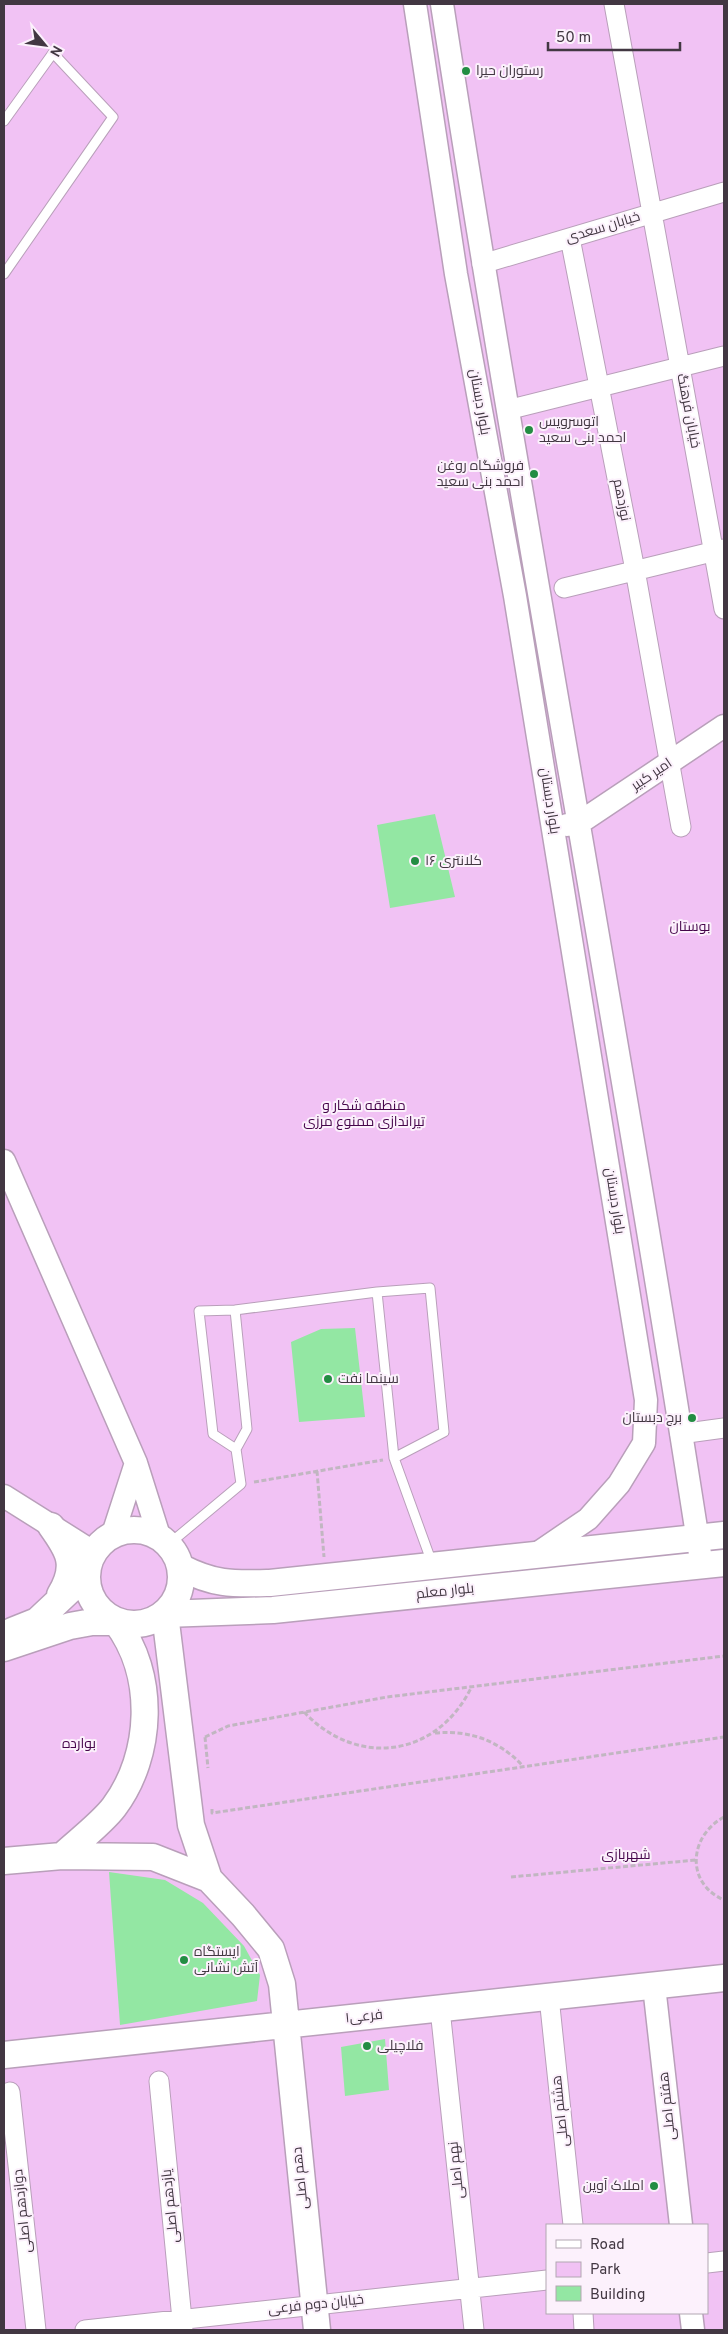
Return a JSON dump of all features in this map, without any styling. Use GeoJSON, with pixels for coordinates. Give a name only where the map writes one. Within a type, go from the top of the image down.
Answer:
{"type":"FeatureCollection","features":[{"type":"Feature","properties":{"kind":"main road"},"geometry":{"type":"LineString","coordinates":[[50,1608],[68,1580],[71,1563],[67,1549],[51,1526]]}},
{"type":"Feature","properties":{"kind":"main road"},"geometry":{"type":"LineString","coordinates":[[4,1632],[37,1622],[113,1534],[127,1530],[144,1530],[169,1549],[181,1583],[176,1599],[165,1614],[152,1620],[124,1623],[92,1622],[70,1626],[4,1648]]}},
{"type":"Feature","properties":{"kind":"main road","name":"بلوار معلم"},"geometry":{"type":"LineString","coordinates":[[169,1549],[202,1578],[225,1584],[270,1584],[724,1535]]}},
{"type":"Feature","properties":{"kind":"main road"},"geometry":{"type":"LineString","coordinates":[[62,1856],[113,1808],[132,1780],[142,1750],[145,1717],[141,1680],[134,1649],[116,1622],[100,1610],[92,1598],[89,1563]]}},
{"type":"Feature","properties":{"kind":"main road","name":"بلوار معلم"},"geometry":{"type":"LineString","coordinates":[[165,1614],[273,1610],[713,1564]]}},
{"type":"Feature","properties":{"kind":"main road"},"geometry":{"type":"LineString","coordinates":[[165,1614],[193,1742],[191,1825],[210,1879]]}},
{"type":"Feature","properties":{"kind":"main road"},"geometry":{"type":"LineString","coordinates":[[4,1861],[62,1856],[153,1857],[210,1879]]}},
{"type":"Feature","properties":{"kind":"main road","name":"دهم اصلی"},"geometry":{"type":"LineString","coordinates":[[210,1879],[271,1949],[282,1984],[316,2318]]}},
{"type":"Feature","properties":{"kind":"main road","name":"فرعی۱"},"geometry":{"type":"LineString","coordinates":[[4,2054],[285,2026],[724,1978]]}},
{"type":"Feature","properties":{"kind":"street","name":"بلوار دبستان"},"geometry":{"type":"LineString","coordinates":[[415,4],[456,274],[515,596],[554,827],[646,1400],[644,1443],[619,1484],[588,1518],[535,1555]]}},
{"type":"Feature","properties":{"kind":"street","name":"بلوار دبستان"},"geometry":{"type":"LineString","coordinates":[[442,4],[482,264],[580,823],[697,1538],[713,1564]]}},
{"type":"Feature","properties":{"kind":"street","name":"خیابان فرهنگ"},"geometry":{"type":"LineString","coordinates":[[614,4],[654,213],[679,367],[719,550],[724,609]]}},
{"type":"Feature","properties":{"kind":"street","name":"خیابان سعدی"},"geometry":{"type":"LineString","coordinates":[[482,264],[724,192]]}},
{"type":"Feature","properties":{"kind":"street","name":"نوزدهم"},"geometry":{"type":"LineString","coordinates":[[570,238],[635,570],[681,827]]}},
{"type":"Feature","properties":{"kind":"street"},"geometry":{"type":"LineString","coordinates":[[507,410],[724,356]]}},
{"type":"Feature","properties":{"kind":"street"},"geometry":{"type":"LineString","coordinates":[[564,588],[719,550]]}},
{"type":"Feature","properties":{"kind":"street","name":"امیر کبیر"},"geometry":{"type":"LineString","coordinates":[[580,823],[724,726]]}},
{"type":"Feature","properties":{"kind":"street"},"geometry":{"type":"LineString","coordinates":[[554,827],[580,823]]}},
{"type":"Feature","properties":{"kind":"street"},"geometry":{"type":"LineString","coordinates":[[4,1161],[136,1464],[169,1549]]}},
{"type":"Feature","properties":{"kind":"street"},"geometry":{"type":"LineString","coordinates":[[680,1434],[724,1428]]}},
{"type":"Feature","properties":{"kind":"street"},"geometry":{"type":"LineString","coordinates":[[113,1534],[136,1464]]}},
{"type":"Feature","properties":{"kind":"street"},"geometry":{"type":"LineString","coordinates":[[4,1496],[51,1526],[89,1563]]}},
{"type":"Feature","properties":{"kind":"street","name":"هفتم اصلی"},"geometry":{"type":"LineString","coordinates":[[654,1986],[681,2224]]}},
{"type":"Feature","properties":{"kind":"street","name":"هشتم اصلی"},"geometry":{"type":"LineString","coordinates":[[549,1997],[573,2224]]}},
{"type":"Feature","properties":{"kind":"street","name":"نهم اصلی"},"geometry":{"type":"LineString","coordinates":[[440,2009],[474,2330]]}},
{"type":"Feature","properties":{"kind":"street","name":"یازدهم اصلی"},"geometry":{"type":"LineString","coordinates":[[159,2081],[183,2325]]}},
{"type":"Feature","properties":{"kind":"street","name":"دوازدهم اصلی"},"geometry":{"type":"LineString","coordinates":[[10,2092],[36,2330]]}},
{"type":"Feature","properties":{"kind":"street"},"geometry":{"type":"LineString","coordinates":[[708,2263],[724,2261]]}},
{"type":"Feature","properties":{"kind":"street","name":"خیابان دوم فرعی"},"geometry":{"type":"LineString","coordinates":[[85,2330],[316,2318],[469,2288],[546,2280]]}},
{"type":"Feature","properties":{"kind":"street"},"geometry":{"type":"LineString","coordinates":[[583,2314],[584,2330]]}},
{"type":"Feature","properties":{"kind":"street"},"geometry":{"type":"LineString","coordinates":[[691,2314],[693,2330]]}},
{"type":"Feature","properties":{"kind":"lane"},"geometry":{"type":"LineString","coordinates":[[4,121],[53,53],[112,117],[4,274]]}},
{"type":"Feature","properties":{"kind":"lane"},"geometry":{"type":"LineString","coordinates":[[236,1448],[213,1434],[199,1310],[235,1310],[377,1292],[430,1288],[444,1432],[394,1458]]}},
{"type":"Feature","properties":{"kind":"lane"},"geometry":{"type":"LineString","coordinates":[[377,1292],[394,1458],[433,1566]]}},
{"type":"Feature","properties":{"kind":"lane"},"geometry":{"type":"LineString","coordinates":[[169,1549],[240,1484],[236,1448],[247,1429],[235,1310]]}},
{"type":"Feature","properties":{"kind":"path"},"geometry":{"type":"LineString","coordinates":[[240,1484],[394,1458]]}},
{"type":"Feature","properties":{"kind":"path"},"geometry":{"type":"LineString","coordinates":[[318,1471],[326,1577]]}},
{"type":"Feature","properties":{"kind":"path"},"geometry":{"type":"LineString","coordinates":[[208,1775],[193,1742],[228,1726],[387,1697],[724,1656]]}},
{"type":"Feature","properties":{"kind":"path"},"geometry":{"type":"LineString","coordinates":[[304,1712],[324,1731],[350,1744],[384,1748],[406,1745],[434,1733],[456,1712],[472,1686]]}},
{"type":"Feature","properties":{"kind":"path"},"geometry":{"type":"LineString","coordinates":[[434,1733],[462,1732],[488,1740],[512,1755],[522,1765]]}},
{"type":"Feature","properties":{"kind":"path"},"geometry":{"type":"LineString","coordinates":[[212,1803],[212,1813],[724,1736]]}},
{"type":"Feature","properties":{"kind":"path"},"geometry":{"type":"LineString","coordinates":[[724,1817],[707,1829],[701,1839],[696,1860],[702,1882],[709,1890],[724,1900]]}},
{"type":"Feature","properties":{"kind":"path"},"geometry":{"type":"LineString","coordinates":[[511,1877],[696,1860]]}},
{"type":"Feature","properties":{"kind":"green space","name":"منطقه شکار و تیراندازی ممنوع مرزی"},"geometry":{"type":"Polygon","coordinates":[[[4,4],[724,4],[724,2330],[4,2330],[4,4]]]}},
{"type":"Feature","properties":{"kind":"building","name":"کلانتری ۱۶"},"geometry":{"type":"Polygon","coordinates":[[[435,814],[455,897],[390,908],[377,825],[435,814]]]}},
{"type":"Feature","properties":{"kind":"building","name":"سینما نفت"},"geometry":{"type":"Polygon","coordinates":[[[355,1328],[365,1417],[299,1422],[291,1342],[321,1329],[355,1328]]]}},
{"type":"Feature","properties":{"kind":"building","name":"ایستگاه آتش نشانی"},"geometry":{"type":"Polygon","coordinates":[[[109,1872],[165,1880],[203,1903],[244,1946],[260,1975],[257,2001],[120,2025],[109,1872]]]}},
{"type":"Feature","properties":{"kind":"building"},"geometry":{"type":"Polygon","coordinates":[[[385,2039],[389,2090],[345,2096],[341,2047],[385,2039]]]}},
{"type":"Feature","properties":{"kind":"place","name":"رستوران حیرا"},"geometry":{"type":"Point","coordinates":[466,71]}},
{"type":"Feature","properties":{"kind":"place","name":"اتوسرویس احمد بنی سعید"},"geometry":{"type":"Point","coordinates":[529,430]}},
{"type":"Feature","properties":{"kind":"place","name":"فروشگاه روغن احمد بنی سعید"},"geometry":{"type":"Point","coordinates":[534,474]}},
{"type":"Feature","properties":{"kind":"place","name":"کلانتری ۱۶"},"geometry":{"type":"Point","coordinates":[415,861]}},
{"type":"Feature","properties":{"kind":"place","name":"سینما نفت"},"geometry":{"type":"Point","coordinates":[328,1379]}},
{"type":"Feature","properties":{"kind":"place","name":"برج دبستان"},"geometry":{"type":"Point","coordinates":[692,1418]}},
{"type":"Feature","properties":{"kind":"place","name":"ایستگاه آتش نشانی"},"geometry":{"type":"Point","coordinates":[184,1960]}},
{"type":"Feature","properties":{"kind":"place","name":"فلاچیلی"},"geometry":{"type":"Point","coordinates":[367,2046]}},
{"type":"Feature","properties":{"kind":"place","name":"املاک آوین"},"geometry":{"type":"Point","coordinates":[654,2186]}},
{"type":"Feature","properties":{"kind":"park label","name":"بوستان"},"geometry":{"type":"Point","coordinates":[690,927]}},
{"type":"Feature","properties":{"kind":"park label","name":"بوارده"},"geometry":{"type":"Point","coordinates":[79,1744]}},
{"type":"Feature","properties":{"kind":"park label","name":"شهربازی"},"geometry":{"type":"Point","coordinates":[626,1855]}}]}
